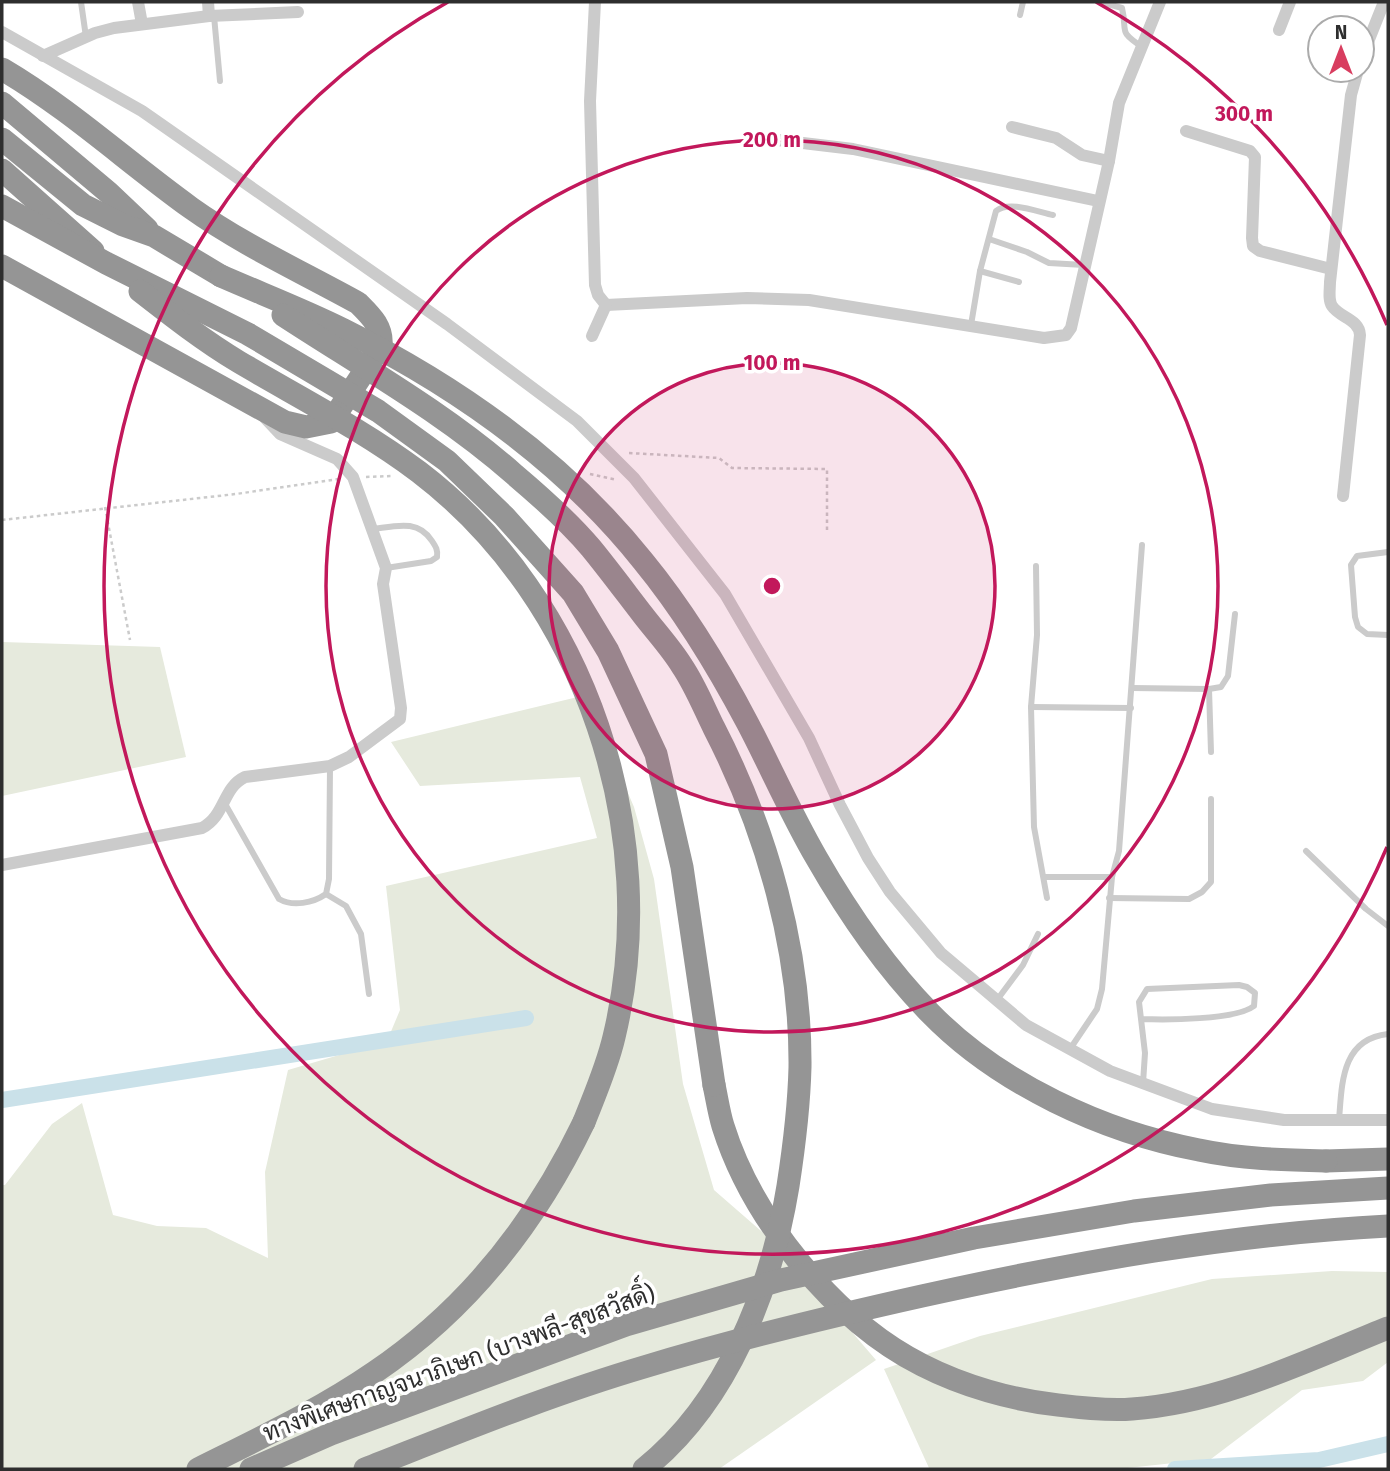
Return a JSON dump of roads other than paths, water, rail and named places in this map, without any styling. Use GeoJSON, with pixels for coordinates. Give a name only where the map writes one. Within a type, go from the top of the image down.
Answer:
{"type":"FeatureCollection","features":[{"type":"Feature","properties":{"kind":"highway"},"geometry":{"type":"LineString","coordinates":[[2,69],[53,102],[174,195],[237,237],[358,303],[372,316],[382,334],[381,346],[331,422],[306,427],[285,422],[2,266]]}},
{"type":"Feature","properties":{"kind":"highway"},"geometry":{"type":"LineString","coordinates":[[2,103],[154,236]]}},
{"type":"Feature","properties":{"kind":"highway"},"geometry":{"type":"LineString","coordinates":[[2,139],[83,205],[123,225],[154,236],[221,276],[439,416],[514,474],[589,546],[683,666],[732,762],[766,856],[785,930],[798,1022],[798,1111],[785,1203],[774,1254],[757,1306],[737,1351],[688,1424],[657,1459],[643,1469]]}},
{"type":"Feature","properties":{"kind":"highway"},"geometry":{"type":"LineString","coordinates":[[2,170],[106,262],[207,341],[371,438],[421,474],[465,512],[500,551],[551,624],[573,665],[591,706],[619,803],[628,904],[622,994],[614,1038],[601,1082],[566,1161],[513,1242],[448,1314],[413,1345],[322,1406],[198,1469]]}},
{"type":"Feature","properties":{"kind":"highway"},"geometry":{"type":"LineString","coordinates":[[2,206],[248,334],[378,411],[447,461],[504,516],[573,593],[608,651],[656,754],[682,867],[714,1085],[723,1126],[739,1167],[758,1202],[790,1249],[824,1289],[887,1345],[922,1365],[1001,1394],[1063,1406],[1131,1409],[1170,1404],[1236,1387],[1388,1328]]}},
{"type":"Feature","properties":{"kind":"highway"},"geometry":{"type":"LineString","coordinates":[[221,276],[343,330],[455,392],[556,470],[603,514],[643,561],[713,660],[815,856],[869,940],[898,979],[933,1017],[970,1047],[1041,1094],[1104,1123],[1156,1141],[1247,1157],[1325,1161],[1388,1159]]}},
{"type":"Feature","properties":{"kind":"highway","name":"ทางพิเศษกาญจนาภิเษก (บางพลี-สุขสวัสดิ์)"},"geometry":{"type":"LineString","coordinates":[[251,1469],[331,1434],[626,1325],[781,1280],[974,1238],[1134,1211],[1271,1195],[1388,1188]]}},
{"type":"Feature","properties":{"kind":"highway"},"geometry":{"type":"LineString","coordinates":[[365,1469],[642,1367],[792,1325],[981,1283],[1139,1252],[1256,1237],[1388,1226]]}},
{"type":"Feature","properties":{"kind":"street"},"geometry":{"type":"LineString","coordinates":[[138,2],[142,24]]}},
{"type":"Feature","properties":{"kind":"street"},"geometry":{"type":"LineString","coordinates":[[208,2],[211,16]]}},
{"type":"Feature","properties":{"kind":"street"},"geometry":{"type":"LineString","coordinates":[[595,2],[590,101],[595,285],[598,295],[606,305]]}},
{"type":"Feature","properties":{"kind":"street"},"geometry":{"type":"LineString","coordinates":[[606,305],[747,299],[808,300],[1044,338],[1066,335],[1071,328],[1109,161],[1119,103],[1160,2]]}},
{"type":"Feature","properties":{"kind":"street"},"geometry":{"type":"LineString","coordinates":[[1279,30],[1290,2]]}},
{"type":"Feature","properties":{"kind":"street"},"geometry":{"type":"LineString","coordinates":[[1376,22],[1384,2]]}},
{"type":"Feature","properties":{"kind":"street"},"geometry":{"type":"LineString","coordinates":[[43,56],[114,28],[211,16],[298,12]]}},
{"type":"Feature","properties":{"kind":"street"},"geometry":{"type":"LineString","coordinates":[[2,32],[142,111],[447,324],[567,414],[608,452],[634,478],[725,594],[810,738],[840,805],[868,858],[890,892],[941,953],[1026,1025],[1110,1071],[1212,1109],[1284,1120],[1388,1120]]}},
{"type":"Feature","properties":{"kind":"street"},"geometry":{"type":"LineString","coordinates":[[1343,496],[1360,329],[1333,307],[1330,301],[1331,269],[1354,84]]}},
{"type":"Feature","properties":{"kind":"street"},"geometry":{"type":"LineString","coordinates":[[1012,127],[1056,138],[1082,155],[1109,161]]}},
{"type":"Feature","properties":{"kind":"street"},"geometry":{"type":"LineString","coordinates":[[1186,131],[1250,151],[1255,156],[1253,246],[1260,251],[1331,269]]}},
{"type":"Feature","properties":{"kind":"street"},"geometry":{"type":"LineString","coordinates":[[761,138],[853,149],[1098,201]]}},
{"type":"Feature","properties":{"kind":"street"},"geometry":{"type":"LineString","coordinates":[[592,337],[606,305]]}},
{"type":"Feature","properties":{"kind":"street"},"geometry":{"type":"LineString","coordinates":[[2,865],[202,828],[213,822],[235,782],[244,777],[330,765],[349,757],[400,719],[401,708],[384,595],[386,568],[353,477],[337,459],[280,434],[253,404]]}},
{"type":"Feature","properties":{"kind":"lane"},"geometry":{"type":"LineString","coordinates":[[81,2],[86,37]]}},
{"type":"Feature","properties":{"kind":"lane"},"geometry":{"type":"LineString","coordinates":[[1020,15],[1023,2]]}},
{"type":"Feature","properties":{"kind":"lane"},"geometry":{"type":"LineString","coordinates":[[1101,2],[1122,8],[1125,36],[1142,47]]}},
{"type":"Feature","properties":{"kind":"lane"},"geometry":{"type":"LineString","coordinates":[[211,16],[220,81]]}},
{"type":"Feature","properties":{"kind":"lane"},"geometry":{"type":"LineString","coordinates":[[971,325],[980,271],[996,211],[1000,207],[1012,207],[1053,215]]}},
{"type":"Feature","properties":{"kind":"lane"},"geometry":{"type":"LineString","coordinates":[[989,239],[1049,263],[1084,265]]}},
{"type":"Feature","properties":{"kind":"lane"},"geometry":{"type":"LineString","coordinates":[[980,271],[1019,282]]}},
{"type":"Feature","properties":{"kind":"lane"},"geometry":{"type":"LineString","coordinates":[[373,529],[416,526],[426,532],[437,548],[437,557],[431,561],[386,568]]}},
{"type":"Feature","properties":{"kind":"lane"},"geometry":{"type":"LineString","coordinates":[[1070,1049],[1097,1009],[1102,989],[1109,898],[1119,851],[1142,545]]}},
{"type":"Feature","properties":{"kind":"lane"},"geometry":{"type":"LineString","coordinates":[[1388,552],[1357,556],[1351,565],[1358,627],[1367,634],[1388,635]]}},
{"type":"Feature","properties":{"kind":"lane"},"geometry":{"type":"LineString","coordinates":[[1036,566],[1037,635],[1031,707],[1034,827],[1047,898]]}},
{"type":"Feature","properties":{"kind":"lane"},"geometry":{"type":"LineString","coordinates":[[1132,688],[1221,687],[1228,676],[1235,614]]}},
{"type":"Feature","properties":{"kind":"lane"},"geometry":{"type":"LineString","coordinates":[[1209,689],[1210,752]]}},
{"type":"Feature","properties":{"kind":"lane"},"geometry":{"type":"LineString","coordinates":[[1031,707],[1131,708]]}},
{"type":"Feature","properties":{"kind":"lane"},"geometry":{"type":"LineString","coordinates":[[224,803],[279,899],[287,903],[299,903],[318,899],[326,894],[329,879],[330,765]]}},
{"type":"Feature","properties":{"kind":"lane"},"geometry":{"type":"LineString","coordinates":[[1109,898],[1189,899],[1202,892],[1210,882],[1211,799]]}},
{"type":"Feature","properties":{"kind":"lane"},"geometry":{"type":"LineString","coordinates":[[1306,851],[1388,926]]}},
{"type":"Feature","properties":{"kind":"lane"},"geometry":{"type":"LineString","coordinates":[[1045,877],[1112,877]]}},
{"type":"Feature","properties":{"kind":"lane"},"geometry":{"type":"LineString","coordinates":[[326,894],[346,906],[361,934],[369,994]]}},
{"type":"Feature","properties":{"kind":"lane"},"geometry":{"type":"LineString","coordinates":[[997,1000],[1029,955],[1038,934]]}},
{"type":"Feature","properties":{"kind":"lane"},"geometry":{"type":"LineString","coordinates":[[1141,1019],[1178,1019],[1240,1012],[1254,1006],[1255,993],[1238,985],[1154,987],[1143,993],[1139,1002],[1141,1019],[1145,1053],[1143,1083]]}},
{"type":"Feature","properties":{"kind":"lane"},"geometry":{"type":"LineString","coordinates":[[1339,1120],[1343,1074],[1350,1057],[1364,1042],[1388,1034]]}},
{"type":"Feature","properties":{"kind":"waterway"},"geometry":{"type":"LineString","coordinates":[[2,1100],[526,1018]]}},
{"type":"Feature","properties":{"kind":"waterway"},"geometry":{"type":"LineString","coordinates":[[1175,1469],[1319,1460],[1388,1444]]}}]}
